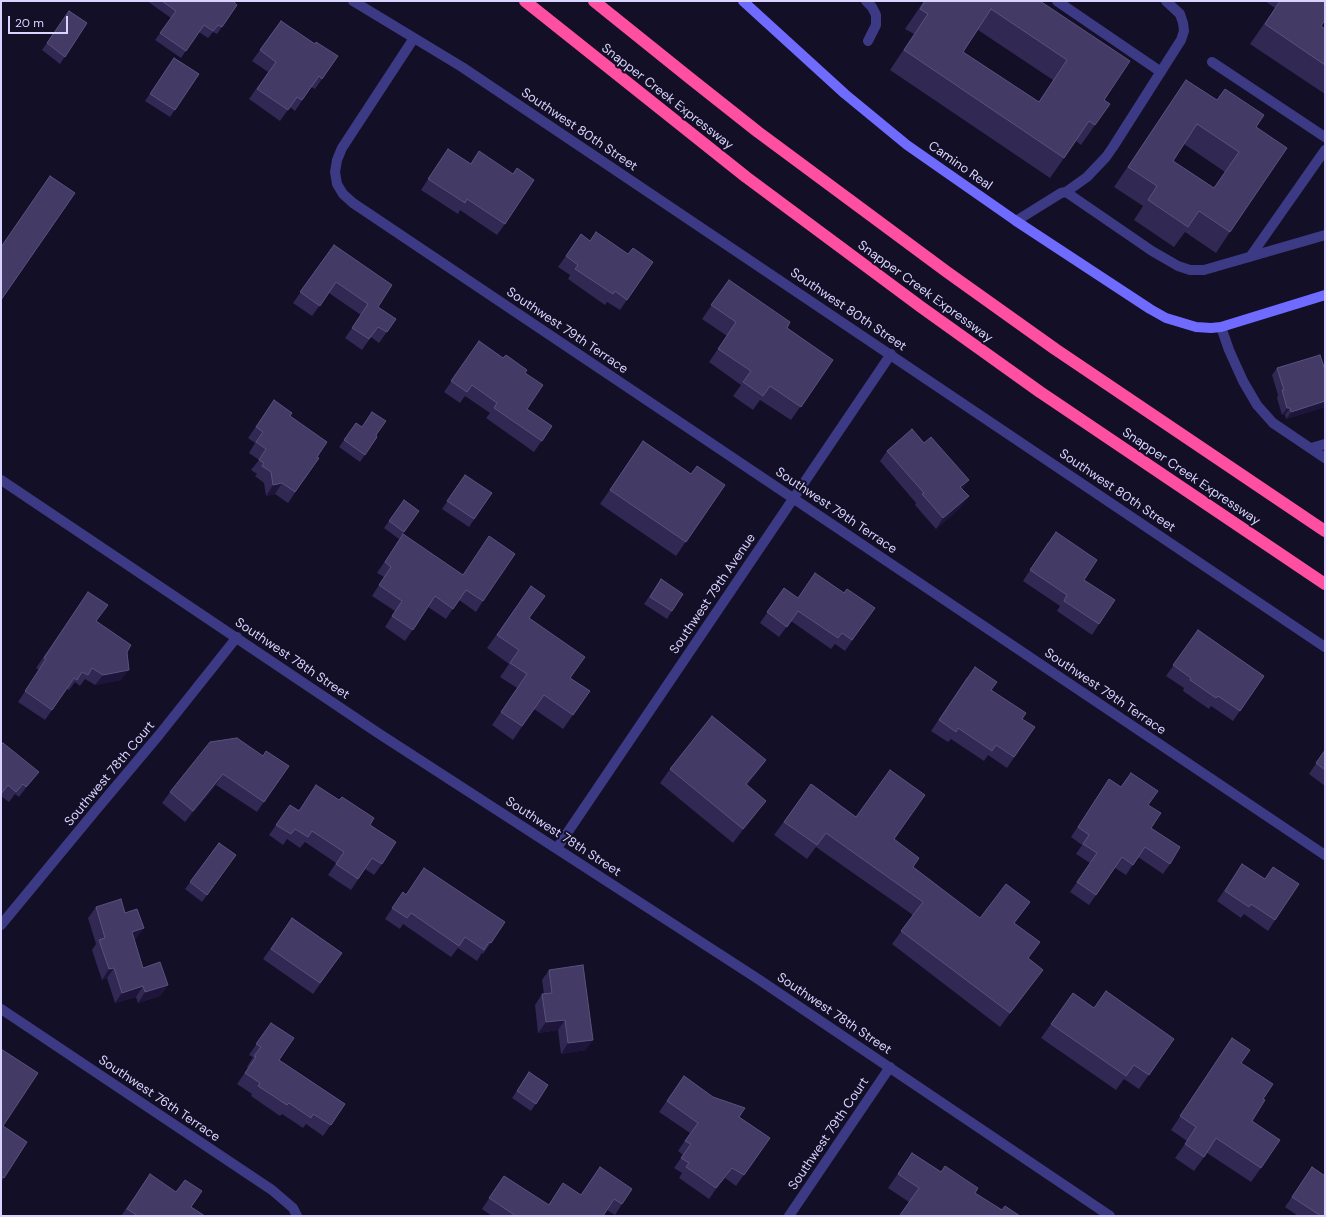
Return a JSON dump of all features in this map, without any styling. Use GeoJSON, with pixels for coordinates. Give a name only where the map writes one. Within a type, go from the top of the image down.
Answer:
{"type":"FeatureCollection","features":[{"type":"Feature","properties":{"kind":"highway","name":"Snapper Creek Expressway"},"geometry":{"type":"LineString","coordinates":[[525,1],[746,177],[921,307],[1040,392],[1325,584]]}},
{"type":"Feature","properties":{"kind":"highway"},"geometry":{"type":"LineString","coordinates":[[594,1],[758,132],[941,268],[1055,349],[1325,531]]}},
{"type":"Feature","properties":{"kind":"street","name":"Southwest 80th Street"},"geometry":{"type":"LineString","coordinates":[[353,1],[462,67],[1325,647]]}},
{"type":"Feature","properties":{"kind":"street","name":"Camino Real"},"geometry":{"type":"LineString","coordinates":[[743,1],[812,64],[907,145],[1016,221],[1166,318],[1183,324],[1211,328],[1221,327],[1325,295]]}},
{"type":"Feature","properties":{"kind":"street"},"geometry":{"type":"LineString","coordinates":[[866,1],[872,7],[876,15],[876,25],[868,41]]}},
{"type":"Feature","properties":{"kind":"street"},"geometry":{"type":"LineString","coordinates":[[1057,1],[1161,72]]}},
{"type":"Feature","properties":{"kind":"street"},"geometry":{"type":"LineString","coordinates":[[1016,221],[1061,193],[1066,192],[1087,176],[1106,157],[1181,40],[1184,31],[1180,14],[1166,1]]}},
{"type":"Feature","properties":{"kind":"street","name":"Southwest 79th Terrace"},"geometry":{"type":"LineString","coordinates":[[414,38],[342,148],[335,166],[337,184],[343,194],[359,208],[1325,855]]}},
{"type":"Feature","properties":{"kind":"street"},"geometry":{"type":"LineString","coordinates":[[1212,62],[1325,137]]}},
{"type":"Feature","properties":{"kind":"street"},"geometry":{"type":"LineString","coordinates":[[1250,257],[1325,150]]}},
{"type":"Feature","properties":{"kind":"street"},"geometry":{"type":"LineString","coordinates":[[1066,192],[1152,252],[1178,266],[1190,270],[1204,270],[1325,235]]}},
{"type":"Feature","properties":{"kind":"street"},"geometry":{"type":"LineString","coordinates":[[1221,327],[1229,350],[1243,381],[1257,405],[1273,423],[1325,458]]}},
{"type":"Feature","properties":{"kind":"street","name":"Southwest 79th Avenue"},"geometry":{"type":"LineString","coordinates":[[557,848],[891,354]]}},
{"type":"Feature","properties":{"kind":"street"},"geometry":{"type":"LineString","coordinates":[[1311,448],[1325,444]]}},
{"type":"Feature","properties":{"kind":"street","name":"Southwest 78th Street"},"geometry":{"type":"LineString","coordinates":[[1,480],[378,733],[701,941],[1110,1216]]}},
{"type":"Feature","properties":{"kind":"street","name":"Southwest 78th Court"},"geometry":{"type":"LineString","coordinates":[[1,925],[159,736],[237,637]]}},
{"type":"Feature","properties":{"kind":"street","name":"Southwest 76th Terrace"},"geometry":{"type":"LineString","coordinates":[[1,1009],[272,1190],[293,1208],[297,1216]]}},
{"type":"Feature","properties":{"kind":"street","name":"Southwest 79th Court"},"geometry":{"type":"LineString","coordinates":[[789,1216],[890,1067]]}},
{"type":"Feature","properties":{"kind":"building"},"geometry":{"type":"Polygon","coordinates":[[[162,1],[234,1],[237,5],[222,27],[218,25],[213,31],[204,25],[186,51],[160,33],[176,11],[162,1]]]}},
{"type":"Feature","properties":{"kind":"building"},"geometry":{"type":"Polygon","coordinates":[[[925,1],[1040,1],[1130,61],[1104,100],[1110,104],[1095,125],[1089,121],[1064,158],[904,50],[928,14],[920,9],[925,1]],[[991,9],[963,52],[1039,102],[1067,60],[991,9]]]}},
{"type":"Feature","properties":{"kind":"building"},"geometry":{"type":"Polygon","coordinates":[[[1280,1],[1325,1],[1325,20],[1321,26],[1325,29],[1325,65],[1265,24],[1280,1]]]}},
{"type":"Feature","properties":{"kind":"building"},"geometry":{"type":"Polygon","coordinates":[[[69,11],[87,23],[65,57],[47,43],[69,11]]]}},
{"type":"Feature","properties":{"kind":"building"},"geometry":{"type":"Polygon","coordinates":[[[281,21],[315,44],[316,42],[338,56],[322,79],[319,76],[302,100],[297,97],[288,110],[257,89],[276,62],[260,50],[281,21]]]}},
{"type":"Feature","properties":{"kind":"building"},"geometry":{"type":"Polygon","coordinates":[[[174,58],[199,74],[175,110],[150,94],[174,58]]]}},
{"type":"Feature","properties":{"kind":"building"},"geometry":{"type":"Polygon","coordinates":[[[1186,80],[1217,100],[1225,89],[1264,115],[1256,127],[1287,148],[1230,232],[1199,211],[1188,227],[1148,200],[1157,186],[1128,167],[1186,80]],[[1197,124],[1173,161],[1214,188],[1239,152],[1197,124]]]}},
{"type":"Feature","properties":{"kind":"building"},"geometry":{"type":"Polygon","coordinates":[[[448,149],[471,164],[479,151],[513,174],[517,168],[534,180],[505,224],[467,199],[465,203],[428,179],[448,149]]]}},
{"type":"Feature","properties":{"kind":"building"},"geometry":{"type":"Polygon","coordinates":[[[50,176],[75,193],[1,300],[1,247],[50,176]]]}},
{"type":"Feature","properties":{"kind":"building"},"geometry":{"type":"Polygon","coordinates":[[[596,232],[628,254],[633,248],[653,262],[627,300],[615,291],[613,294],[575,269],[578,265],[566,256],[581,234],[590,241],[596,232]]]}},
{"type":"Feature","properties":{"kind":"building"},"geometry":{"type":"Polygon","coordinates":[[[334,245],[392,285],[378,307],[396,319],[387,332],[378,327],[369,339],[352,328],[368,304],[336,282],[320,306],[300,292],[334,245]]]}},
{"type":"Feature","properties":{"kind":"building"},"geometry":{"type":"Polygon","coordinates":[[[729,280],[790,322],[787,328],[833,360],[801,407],[770,386],[763,396],[743,382],[751,371],[718,349],[736,322],[711,305],[729,280]]]}},
{"type":"Feature","properties":{"kind":"building"},"geometry":{"type":"Polygon","coordinates":[[[479,341],[503,358],[506,355],[527,370],[525,373],[543,385],[527,409],[552,426],[542,441],[494,408],[497,403],[472,385],[467,392],[451,381],[479,341]]]}},
{"type":"Feature","properties":{"kind":"building"},"geometry":{"type":"Polygon","coordinates":[[[1320,355],[1325,370],[1325,401],[1291,412],[1290,408],[1287,408],[1282,390],[1284,390],[1277,368],[1320,355]]]}},
{"type":"Feature","properties":{"kind":"building"},"geometry":{"type":"Polygon","coordinates":[[[274,400],[292,413],[290,416],[327,442],[317,457],[319,458],[295,492],[282,483],[273,485],[271,472],[262,466],[264,463],[259,460],[266,449],[256,442],[263,432],[256,427],[274,400]]]}},
{"type":"Feature","properties":{"kind":"building"},"geometry":{"type":"Polygon","coordinates":[[[372,412],[386,421],[365,455],[344,440],[356,423],[362,427],[372,412]]]}},
{"type":"Feature","properties":{"kind":"building"},"geometry":{"type":"Polygon","coordinates":[[[912,429],[924,443],[931,437],[969,480],[960,487],[969,496],[943,518],[922,494],[924,493],[887,451],[912,429]]]}},
{"type":"Feature","properties":{"kind":"building"},"geometry":{"type":"Polygon","coordinates":[[[643,441],[691,474],[697,466],[725,485],[686,542],[610,490],[643,441]]]}},
{"type":"Feature","properties":{"kind":"building"},"geometry":{"type":"Polygon","coordinates":[[[465,475],[492,493],[474,519],[447,501],[465,475]]]}},
{"type":"Feature","properties":{"kind":"building"},"geometry":{"type":"Polygon","coordinates":[[[404,500],[419,511],[404,532],[389,521],[404,500]]]}},
{"type":"Feature","properties":{"kind":"building"},"geometry":{"type":"Polygon","coordinates":[[[1056,532],[1097,560],[1084,580],[1115,600],[1099,624],[1064,601],[1067,595],[1030,570],[1056,532]]]}},
{"type":"Feature","properties":{"kind":"building"},"geometry":{"type":"Polygon","coordinates":[[[403,534],[463,575],[489,536],[515,554],[483,601],[466,590],[453,609],[435,596],[413,630],[392,616],[402,601],[379,585],[391,567],[385,562],[403,534]]]}},
{"type":"Feature","properties":{"kind":"building"},"geometry":{"type":"Polygon","coordinates":[[[815,573],[844,593],[847,589],[875,608],[852,640],[842,633],[838,638],[798,611],[787,627],[767,612],[784,588],[798,598],[815,573]]]}},
{"type":"Feature","properties":{"kind":"building"},"geometry":{"type":"Polygon","coordinates":[[[661,579],[683,594],[672,611],[650,597],[661,579]]]}},
{"type":"Feature","properties":{"kind":"building"},"geometry":{"type":"Polygon","coordinates":[[[531,586],[545,596],[529,618],[585,657],[570,678],[590,691],[573,715],[544,695],[522,726],[501,712],[527,674],[510,663],[519,650],[497,635],[531,586]]]}},
{"type":"Feature","properties":{"kind":"building"},"geometry":{"type":"Polygon","coordinates":[[[88,592],[108,605],[96,621],[131,645],[127,652],[129,670],[103,675],[92,668],[88,675],[82,672],[77,680],[74,678],[52,710],[25,691],[46,659],[44,658],[88,592]]]}},
{"type":"Feature","properties":{"kind":"building"},"geometry":{"type":"Polygon","coordinates":[[[1198,630],[1264,676],[1240,711],[1218,696],[1216,698],[1190,680],[1191,678],[1173,665],[1198,630]]]}},
{"type":"Feature","properties":{"kind":"building"},"geometry":{"type":"Polygon","coordinates":[[[975,667],[997,682],[991,690],[1026,713],[1022,719],[1035,727],[1014,757],[996,745],[992,751],[958,728],[956,732],[939,720],[975,667]]]}},
{"type":"Feature","properties":{"kind":"building"},"geometry":{"type":"Polygon","coordinates":[[[712,716],[766,760],[746,784],[766,801],[743,829],[670,769],[712,716]]]}},
{"type":"Feature","properties":{"kind":"building"},"geometry":{"type":"Polygon","coordinates":[[[237,738],[263,756],[266,751],[289,766],[264,802],[223,774],[193,811],[170,792],[210,742],[237,738]]]}},
{"type":"Feature","properties":{"kind":"building"},"geometry":{"type":"Polygon","coordinates":[[[3,743],[39,772],[26,787],[23,784],[16,792],[8,785],[1,794],[1,745],[3,743]]]}},
{"type":"Feature","properties":{"kind":"building"},"geometry":{"type":"Polygon","coordinates":[[[1325,750],[1325,770],[1316,763],[1325,750]]]}},
{"type":"Feature","properties":{"kind":"building"},"geometry":{"type":"Polygon","coordinates":[[[890,770],[925,795],[894,839],[919,858],[913,867],[980,918],[1006,884],[1030,902],[1014,923],[1040,942],[1028,958],[1043,970],[1010,1013],[901,931],[923,902],[826,833],[817,845],[784,822],[811,784],[856,817],[890,770]]]}},
{"type":"Feature","properties":{"kind":"building"},"geometry":{"type":"Polygon","coordinates":[[[1131,773],[1158,791],[1148,805],[1161,813],[1151,828],[1180,847],[1170,864],[1145,847],[1133,865],[1122,857],[1096,895],[1077,882],[1097,853],[1083,844],[1089,835],[1078,827],[1109,779],[1121,787],[1131,773]]]}},
{"type":"Feature","properties":{"kind":"building"},"geometry":{"type":"Polygon","coordinates":[[[316,785],[339,800],[342,797],[374,818],[370,825],[396,842],[382,864],[372,858],[358,879],[336,864],[344,852],[312,831],[308,837],[295,829],[291,834],[276,825],[290,805],[299,811],[316,785]]]}},
{"type":"Feature","properties":{"kind":"building"},"geometry":{"type":"Polygon","coordinates":[[[219,843],[236,855],[207,895],[190,882],[219,843]]]}},
{"type":"Feature","properties":{"kind":"building"},"geometry":{"type":"Polygon","coordinates":[[[1242,864],[1265,879],[1273,867],[1299,884],[1275,920],[1251,904],[1249,907],[1225,891],[1242,864]]]}},
{"type":"Feature","properties":{"kind":"building"},"geometry":{"type":"Polygon","coordinates":[[[424,868],[505,922],[491,943],[489,942],[484,950],[465,937],[459,946],[411,913],[407,918],[392,908],[403,892],[406,895],[424,868]]]}},
{"type":"Feature","properties":{"kind":"building"},"geometry":{"type":"Polygon","coordinates":[[[121,899],[125,913],[137,909],[144,928],[132,932],[143,968],[160,962],[168,985],[145,992],[143,986],[122,993],[114,968],[109,969],[99,940],[105,938],[96,907],[121,899]]]}},
{"type":"Feature","properties":{"kind":"building"},"geometry":{"type":"Polygon","coordinates":[[[292,918],[342,953],[320,983],[271,949],[292,918]]]}},
{"type":"Feature","properties":{"kind":"building"},"geometry":{"type":"Polygon","coordinates":[[[583,965],[593,1040],[568,1043],[565,1020],[546,1022],[542,994],[552,993],[549,970],[583,965]]]}},
{"type":"Feature","properties":{"kind":"building"},"geometry":{"type":"Polygon","coordinates":[[[1106,991],[1174,1039],[1149,1075],[1134,1065],[1126,1076],[1051,1024],[1073,993],[1094,1008],[1106,991]]]}},
{"type":"Feature","properties":{"kind":"building"},"geometry":{"type":"Polygon","coordinates":[[[271,1023],[294,1038],[279,1060],[345,1104],[331,1125],[313,1114],[311,1118],[289,1103],[287,1105],[258,1086],[260,1083],[245,1073],[256,1057],[254,1056],[261,1047],[256,1044],[271,1023]]]}},
{"type":"Feature","properties":{"kind":"building"},"geometry":{"type":"Polygon","coordinates":[[[1232,1038],[1250,1050],[1241,1063],[1273,1084],[1263,1099],[1265,1100],[1252,1121],[1280,1140],[1261,1168],[1216,1138],[1204,1157],[1185,1144],[1196,1127],[1180,1116],[1232,1038]]]}},
{"type":"Feature","properties":{"kind":"building"},"geometry":{"type":"Polygon","coordinates":[[[1,1049],[38,1073],[3,1126],[27,1142],[4,1178],[1,1176],[1,1049]]]}},
{"type":"Feature","properties":{"kind":"building"},"geometry":{"type":"Polygon","coordinates":[[[529,1072],[548,1085],[536,1104],[517,1091],[529,1072]]]}},
{"type":"Feature","properties":{"kind":"building"},"geometry":{"type":"Polygon","coordinates":[[[684,1076],[713,1097],[745,1108],[739,1117],[770,1138],[744,1175],[732,1168],[716,1188],[686,1167],[689,1163],[681,1158],[691,1144],[685,1141],[698,1123],[667,1101],[684,1076]]]}},
{"type":"Feature","properties":{"kind":"building"},"geometry":{"type":"Polygon","coordinates":[[[912,1153],[941,1172],[945,1166],[978,1188],[975,1193],[1002,1210],[1005,1206],[1020,1216],[901,1216],[900,1215],[919,1188],[898,1174],[912,1153]]]}},
{"type":"Feature","properties":{"kind":"building"},"geometry":{"type":"Polygon","coordinates":[[[600,1167],[632,1189],[622,1204],[614,1199],[603,1216],[516,1216],[489,1198],[504,1176],[549,1205],[563,1183],[581,1195],[600,1167]]]}},
{"type":"Feature","properties":{"kind":"building"},"geometry":{"type":"Polygon","coordinates":[[[1312,1167],[1325,1176],[1325,1216],[1321,1216],[1292,1197],[1312,1167]]]}},
{"type":"Feature","properties":{"kind":"building"},"geometry":{"type":"Polygon","coordinates":[[[150,1174],[176,1192],[185,1180],[202,1191],[191,1207],[205,1216],[138,1216],[127,1209],[150,1174]]]}}]}
